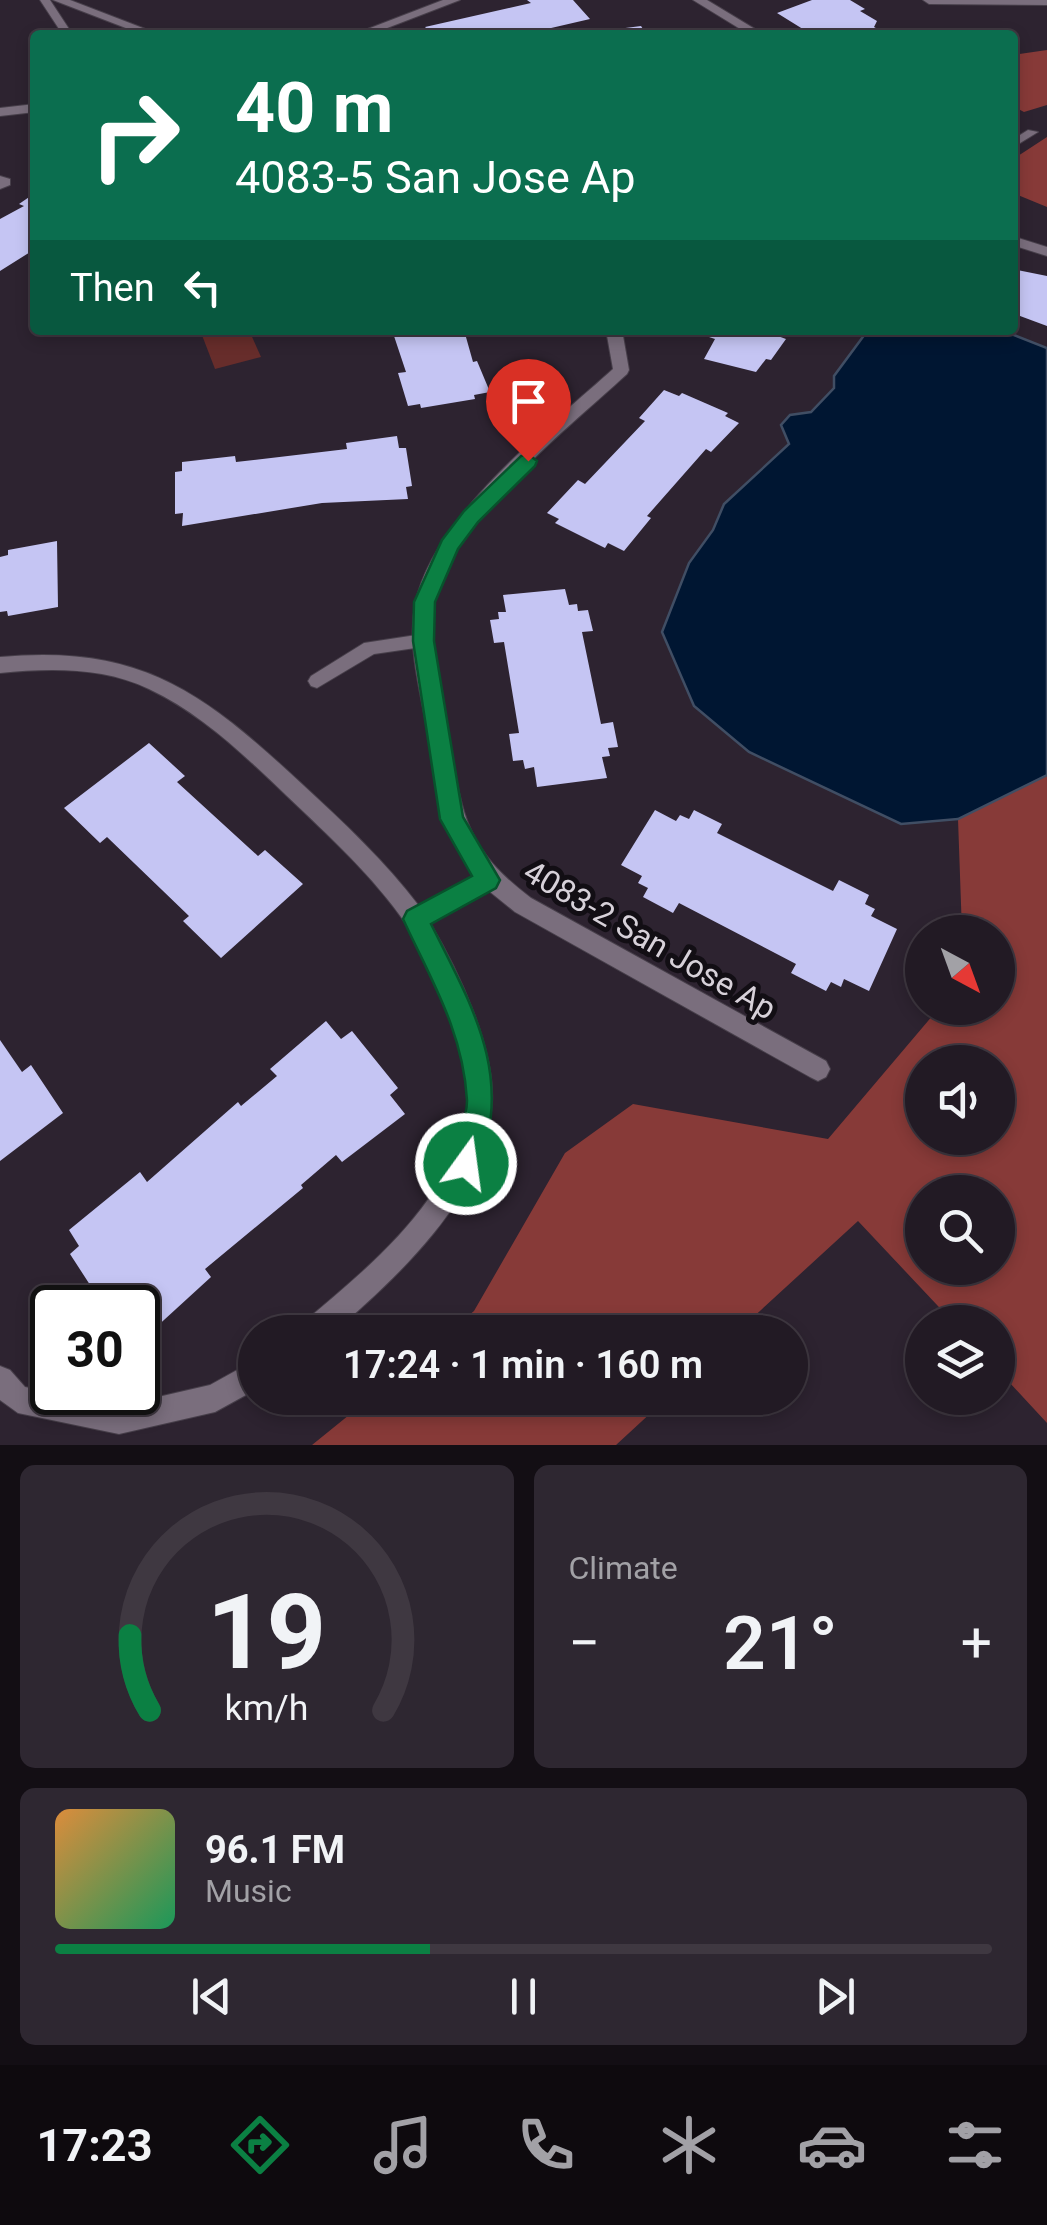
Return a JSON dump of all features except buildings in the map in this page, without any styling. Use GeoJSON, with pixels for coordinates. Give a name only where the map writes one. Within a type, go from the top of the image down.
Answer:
{"type":"FeatureCollection","features":[{"type":"Feature","properties":{"kind":"street"},"geometry":{"type":"LineString","coordinates":[[59,0],[141,30]]}},
{"type":"Feature","properties":{"kind":"street"},"geometry":{"type":"LineString","coordinates":[[372,30],[454,0]]}},
{"type":"Feature","properties":{"kind":"street"},"geometry":{"type":"LineString","coordinates":[[699,0],[750,30]]}},
{"type":"Feature","properties":{"kind":"street"},"geometry":{"type":"LineString","coordinates":[[928,0],[1047,2]]}},
{"type":"Feature","properties":{"kind":"street"},"geometry":{"type":"LineString","coordinates":[[0,112],[30,109]]}},
{"type":"Feature","properties":{"kind":"street"},"geometry":{"type":"LineString","coordinates":[[1018,242],[1047,252]]}},
{"type":"Feature","properties":{"kind":"street","name":"4083-2 San Jose Ap"},"geometry":{"type":"LineString","coordinates":[[615,335],[621,370],[471,516],[449,546],[425,602],[424,641],[452,819],[488,880],[523,905],[818,1069]]}},
{"type":"Feature","properties":{"kind":"street"},"geometry":{"type":"LineString","coordinates":[[0,665],[97,666],[154,682],[217,718],[358,848],[416,919],[470,1032],[481,1104],[466,1164],[390,1266],[334,1315]]}},
{"type":"Feature","properties":{"kind":"street"},"geometry":{"type":"LineString","coordinates":[[416,919],[488,880]]}},
{"type":"Feature","properties":{"kind":"street"},"geometry":{"type":"LineString","coordinates":[[0,1380],[18,1398],[119,1420],[215,1398],[238,1384]]}},
{"type":"Feature","properties":{"kind":"lane"},"geometry":{"type":"LineString","coordinates":[[45,0],[65,30]]}},
{"type":"Feature","properties":{"kind":"lane"},"geometry":{"type":"LineString","coordinates":[[1018,141],[1032,132]]}},
{"type":"Feature","properties":{"kind":"lane"},"geometry":{"type":"LineString","coordinates":[[317,681],[370,648],[424,641]]}},
{"type":"Feature","properties":{"kind":"shaded area"},"geometry":{"type":"Polygon","coordinates":[[[1047,50],[1047,105],[1024,112],[1018,109],[1018,54],[1047,50]]]}},
{"type":"Feature","properties":{"kind":"shaded area"},"geometry":{"type":"Polygon","coordinates":[[[1047,137],[1047,207],[1018,195],[1018,156],[1047,137]]]}},
{"type":"Feature","properties":{"kind":"shaded area"},"geometry":{"type":"Polygon","coordinates":[[[202,335],[251,335],[261,357],[215,369],[202,335]]]}},
{"type":"Feature","properties":{"kind":"shaded area"},"geometry":{"type":"Polygon","coordinates":[[[1047,775],[1047,1423],[1015,1388],[1015,1305],[937,1305],[918,1285],[1015,1285],[1015,1175],[905,1175],[905,1271],[858,1221],[756,1315],[469,1315],[565,1153],[633,1104],[828,1139],[905,1048],[905,1155],[1015,1155],[1015,1045],[908,1045],[925,1025],[1015,1025],[1015,915],[961,915],[958,819],[1047,775]]]}},
{"type":"Feature","properties":{"kind":"shaded area"},"geometry":{"type":"Polygon","coordinates":[[[349,1415],[649,1415],[616,1445],[312,1445],[349,1415]]]}},
{"type":"Feature","properties":{"kind":"water"},"geometry":{"type":"Polygon","coordinates":[[[864,335],[1014,335],[1047,348],[1047,775],[958,819],[901,824],[749,752],[694,706],[662,632],[689,563],[713,530],[724,504],[789,444],[781,425],[790,415],[811,412],[834,388],[834,376],[864,335]]]}},
{"type":"Feature","properties":{"kind":"route"},"geometry":{"type":"LineString","coordinates":[[466,1164],[481,1104],[470,1032],[416,919],[488,880],[452,819],[424,641],[425,602],[449,546],[471,516],[528,461]]}}]}
